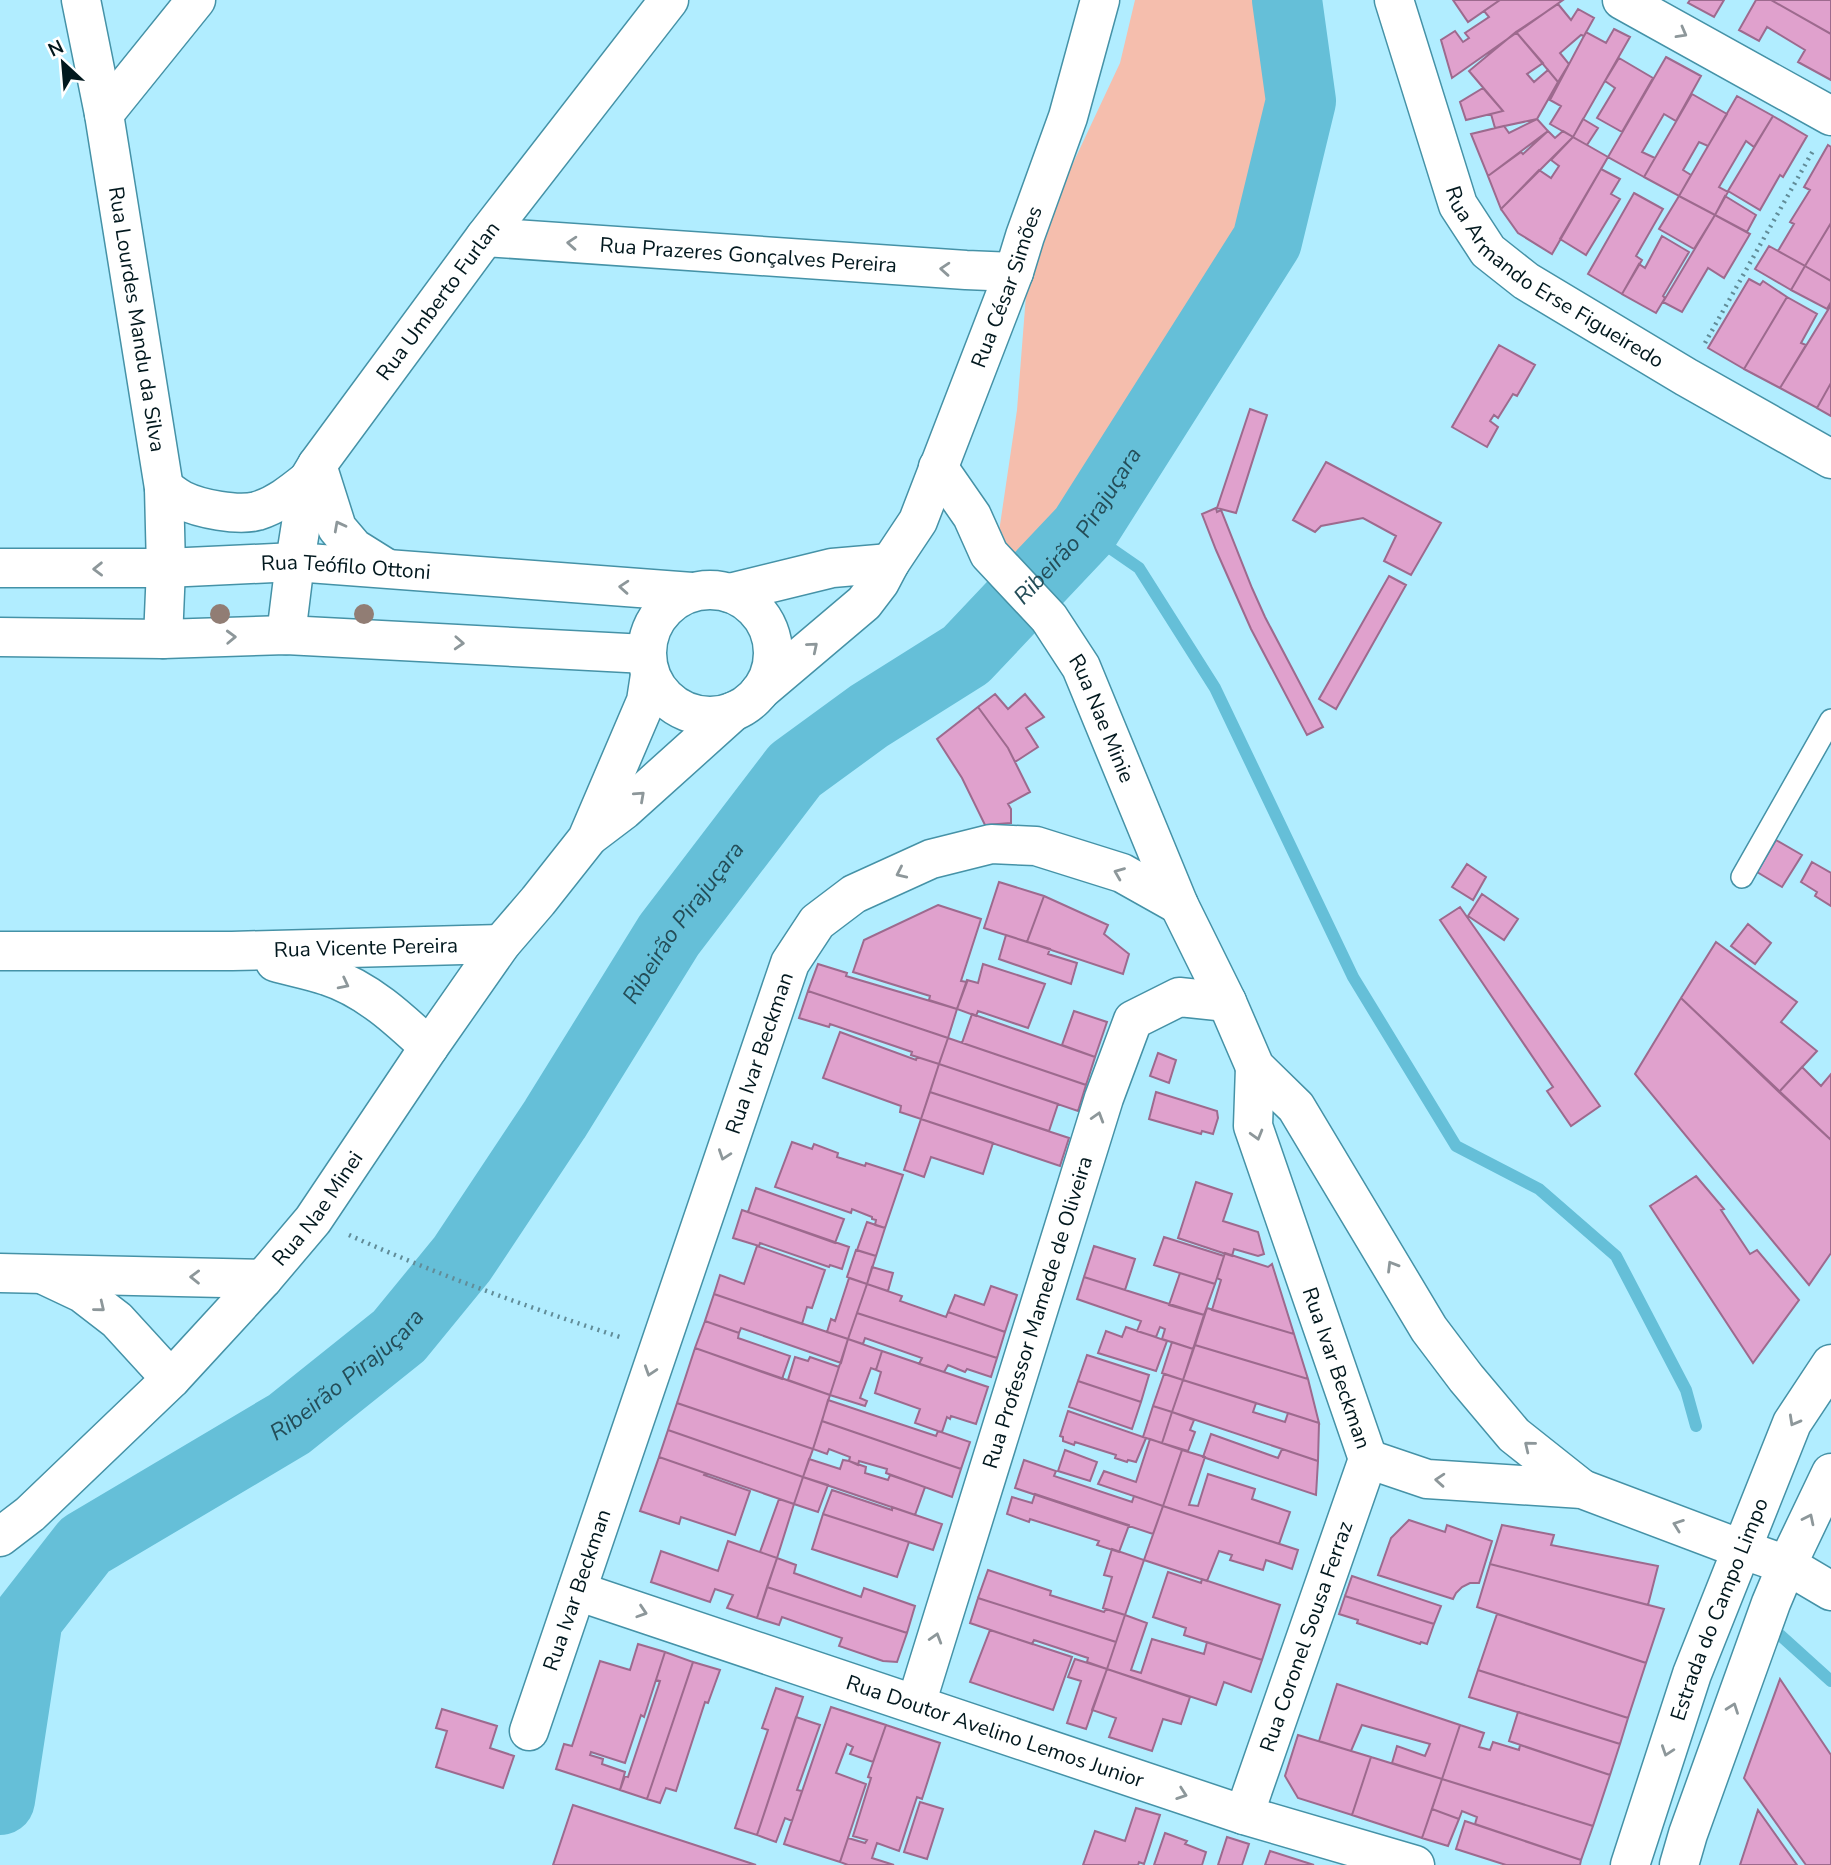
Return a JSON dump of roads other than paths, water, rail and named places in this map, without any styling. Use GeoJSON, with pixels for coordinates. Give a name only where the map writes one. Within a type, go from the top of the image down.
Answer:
{"type":"FeatureCollection","features":[{"type":"Feature","properties":{"kind":"street","name":"Rua Lourdes Mandu da Silva"},"geometry":{"type":"LineString","coordinates":[[81,0],[104,114],[164,488],[166,568],[163,639]]}},
{"type":"Feature","properties":{"kind":"street"},"geometry":{"type":"LineString","coordinates":[[104,114],[196,0]]}},
{"type":"Feature","properties":{"kind":"street","name":"Rua Umberto Furlan"},"geometry":{"type":"LineString","coordinates":[[286,635],[295,562],[313,472],[485,237],[669,0]]}},
{"type":"Feature","properties":{"kind":"street","name":"Rua César Simões"},"geometry":{"type":"LineString","coordinates":[[747,701],[864,603],[918,521],[1014,272],[1068,117],[1100,0]]}},
{"type":"Feature","properties":{"kind":"street","name":"Rua Armando Erse Figueiredo"},"geometry":{"type":"LineString","coordinates":[[1394,0],[1458,205],[1488,251],[1526,281],[1686,377],[1831,458]]}},
{"type":"Feature","properties":{"kind":"street"},"geometry":{"type":"LineString","coordinates":[[1622,0],[1824,129]]}},
{"type":"Feature","properties":{"kind":"street","name":"Rua Prazeres Gonçalves Pereira"},"geometry":{"type":"LineString","coordinates":[[485,237],[1014,272]]}},
{"type":"Feature","properties":{"kind":"street","name":"Rua Nae Minie"},"geometry":{"type":"LineString","coordinates":[[938,467],[972,516],[992,557]]}},
{"type":"Feature","properties":{"kind":"street"},"geometry":{"type":"LineString","coordinates":[[164,488],[184,501],[206,508],[232,513],[256,511],[284,499],[313,472],[337,527],[354,548],[386,568]]}},
{"type":"Feature","properties":{"kind":"street","name":"Rua Nae Minie"},"geometry":{"type":"LineString","coordinates":[[918,521],[946,529],[992,557],[1049,618],[1081,667],[1179,905]]}},
{"type":"Feature","properties":{"kind":"street","name":"Rua Teófilo Ottoni"},"geometry":{"type":"LineString","coordinates":[[0,568],[166,568],[295,562],[692,592]]}},
{"type":"Feature","properties":{"kind":"street"},"geometry":{"type":"LineString","coordinates":[[730,593],[832,568],[890,563]]}},
{"type":"Feature","properties":{"kind":"street"},"geometry":{"type":"LineString","coordinates":[[711,589],[730,593],[748,602],[762,616],[771,634],[774,654],[770,674],[747,701],[714,716],[694,714],[676,706],[660,693],[648,664],[650,632],[659,614],[674,600],[692,592],[711,589]]}},
{"type":"Feature","properties":{"kind":"street"},"geometry":{"type":"LineString","coordinates":[[0,637],[163,639],[286,635],[648,664]]}},
{"type":"Feature","properties":{"kind":"street","name":"Rua Nae Minei"},"geometry":{"type":"LineString","coordinates":[[0,1537],[30,1514],[172,1379],[313,1220],[501,944],[586,839],[646,701],[648,664]]}},
{"type":"Feature","properties":{"kind":"street","name":"Rua Nae Minei"},"geometry":{"type":"LineString","coordinates":[[586,839],[624,810],[747,701]]}},
{"type":"Feature","properties":{"kind":"street","name":"Rua Ivar Beckman"},"geometry":{"type":"LineString","coordinates":[[528,1731],[790,963],[817,922],[854,894],[931,859],[991,844],[1036,846],[1122,873],[1179,905],[1227,1002],[1255,1067],[1296,1107],[1429,1329],[1514,1435],[1582,1489]]}},
{"type":"Feature","properties":{"kind":"street","name":"Rua Vicente Pereira"},"geometry":{"type":"LineString","coordinates":[[0,951],[232,951],[501,944]]}},
{"type":"Feature","properties":{"kind":"street","name":"Rua Vicente Pereira"},"geometry":{"type":"LineString","coordinates":[[232,951],[329,976],[359,991],[395,1015],[429,1047]]}},
{"type":"Feature","properties":{"kind":"street","name":"Rua Professor Mamede de Oliveira"},"geometry":{"type":"LineString","coordinates":[[916,1704],[1100,1111],[1133,1020],[1179,997],[1227,1002]]}},
{"type":"Feature","properties":{"kind":"street","name":"Rua Ivar Beckman"},"geometry":{"type":"LineString","coordinates":[[1255,1067],[1253,1126],[1368,1459],[1427,1479],[1582,1489],[1787,1565],[1831,1591]]}},
{"type":"Feature","properties":{"kind":"street"},"geometry":{"type":"LineString","coordinates":[[0,1273],[263,1279]]}},
{"type":"Feature","properties":{"kind":"street"},"geometry":{"type":"LineString","coordinates":[[41,1273],[82,1293],[108,1314],[172,1379]]}},
{"type":"Feature","properties":{"kind":"street","name":"Estrada do Campo Limpo"},"geometry":{"type":"LineString","coordinates":[[1630,1865],[1692,1674],[1741,1549],[1792,1423],[1831,1364]]}},
{"type":"Feature","properties":{"kind":"street","name":"Rua Coronel Sousa Ferraz"},"geometry":{"type":"LineString","coordinates":[[1244,1815],[1368,1459]]}},
{"type":"Feature","properties":{"kind":"street"},"geometry":{"type":"LineString","coordinates":[[1679,1865],[1771,1603],[1831,1473]]}},
{"type":"Feature","properties":{"kind":"street","name":"Rua Doutor Avelino Lemos Junior"},"geometry":{"type":"LineString","coordinates":[[577,1591],[1244,1815],[1415,1865]]}},
{"type":"Feature","properties":{"kind":"lane"},"geometry":{"type":"LineString","coordinates":[[1742,877],[1831,720]]}},
{"type":"Feature","properties":{"kind":"waterway","name":"Ribeirão Pirajuçara"},"geometry":{"type":"LineString","coordinates":[[0,1800],[28,1618],[85,1545],[289,1424],[399,1336],[462,1259],[555,1119],[669,935],[795,770],[869,716],[966,655],[1084,530],[1267,241],[1301,101],[1287,0]]}},
{"type":"Feature","properties":{"kind":"waterway"},"geometry":{"type":"LineString","coordinates":[[1084,530],[1139,568],[1215,688],[1353,977],[1456,1146],[1539,1189],[1616,1256],[1686,1390],[1696,1426]]}},
{"type":"Feature","properties":{"kind":"waterway"},"geometry":{"type":"LineString","coordinates":[[1780,1635],[1831,1681]]}}]}
